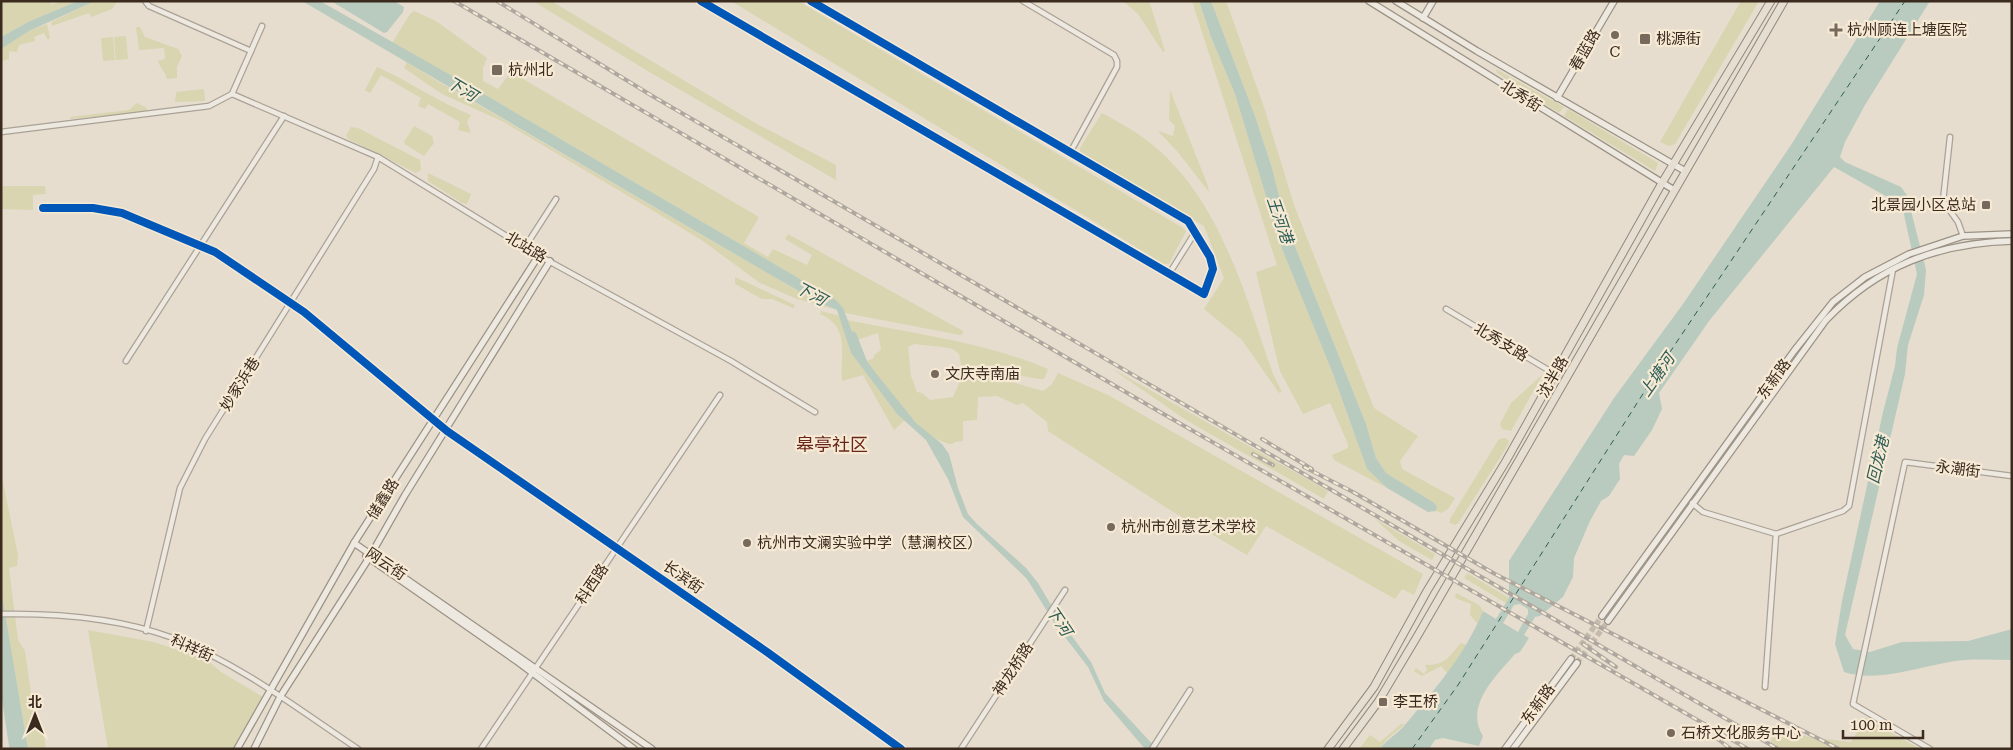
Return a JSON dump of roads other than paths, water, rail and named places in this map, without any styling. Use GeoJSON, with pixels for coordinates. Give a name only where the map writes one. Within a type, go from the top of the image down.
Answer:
{"type":"FeatureCollection","features":[{"type":"Feature","properties":{"kind":"main road","name":"北秀街"},"geometry":{"type":"LineString","coordinates":[[1369,1],[1674,190]]}},
{"type":"Feature","properties":{"kind":"main road","name":"北秀街"},"geometry":{"type":"LineString","coordinates":[[1396,1],[1557,98],[1685,171]]}},
{"type":"Feature","properties":{"kind":"main road"},"geometry":{"type":"LineString","coordinates":[[1424,18],[1433,1]]}},
{"type":"Feature","properties":{"kind":"main road","name":"春蓝路"},"geometry":{"type":"LineString","coordinates":[[1557,98],[1614,1]]}},
{"type":"Feature","properties":{"kind":"main road","name":"沈半路"},"geometry":{"type":"LineString","coordinates":[[1328,749],[1374,687],[1427,591],[1555,374],[1662,183],[1771,1]]}},
{"type":"Feature","properties":{"kind":"main road","name":"沈半路"},"geometry":{"type":"LineString","coordinates":[[1343,749],[1378,702],[1414,642],[1784,1]]}},
{"type":"Feature","properties":{"kind":"main road","name":"东新路"},"geometry":{"type":"LineString","coordinates":[[1602,616],[1815,322],[1833,302],[1865,277],[1963,236],[2012,234]]}},
{"type":"Feature","properties":{"kind":"main road","name":"东新路"},"geometry":{"type":"LineString","coordinates":[[1925,251],[1964,244],[2012,241]]}},
{"type":"Feature","properties":{"kind":"main road","name":"储鑫路"},"geometry":{"type":"LineString","coordinates":[[237,749],[354,543],[539,255]]}},
{"type":"Feature","properties":{"kind":"main road","name":"东新路"},"geometry":{"type":"LineString","coordinates":[[1608,621],[1826,320],[1858,290],[1910,257]]}},
{"type":"Feature","properties":{"kind":"main road","name":"储鑫路"},"geometry":{"type":"LineString","coordinates":[[254,749],[280,697],[370,556],[405,495],[550,261]]}},
{"type":"Feature","properties":{"kind":"main road","name":"网云街"},"geometry":{"type":"LineString","coordinates":[[354,543],[534,670],[652,749]]}},
{"type":"Feature","properties":{"kind":"main road","name":"东新路"},"geometry":{"type":"LineString","coordinates":[[1505,749],[1571,659]]}},
{"type":"Feature","properties":{"kind":"main road","name":"东新路"},"geometry":{"type":"LineString","coordinates":[[1513,749],[1577,662]]}},
{"type":"Feature","properties":{"kind":"main road","name":"网云街"},"geometry":{"type":"LineString","coordinates":[[534,670],[634,749]]}},
{"type":"Feature","properties":{"kind":"street"},"geometry":{"type":"LineString","coordinates":[[145,1],[149,6],[251,51]]}},
{"type":"Feature","properties":{"kind":"street"},"geometry":{"type":"LineString","coordinates":[[702,1],[1204,294],[1213,269],[1210,257],[1196,230],[1188,220],[811,1]]}},
{"type":"Feature","properties":{"kind":"street"},"geometry":{"type":"LineString","coordinates":[[1023,1],[1114,55],[1117,60],[1117,67],[1071,151]]}},
{"type":"Feature","properties":{"kind":"street"},"geometry":{"type":"LineString","coordinates":[[1,132],[209,106],[232,94],[262,26]]}},
{"type":"Feature","properties":{"kind":"street","name":"北站路"},"geometry":{"type":"LineString","coordinates":[[232,94],[378,157],[525,247],[731,361],[815,412]]}},
{"type":"Feature","properties":{"kind":"street"},"geometry":{"type":"LineString","coordinates":[[126,361],[202,247],[284,116]]}},
{"type":"Feature","properties":{"kind":"street"},"geometry":{"type":"LineString","coordinates":[[1950,137],[1943,201],[1958,222],[1963,236]]}},
{"type":"Feature","properties":{"kind":"street","name":"妙家浜巷"},"geometry":{"type":"LineString","coordinates":[[146,630],[180,488],[205,439],[374,169],[378,157]]}},
{"type":"Feature","properties":{"kind":"street"},"geometry":{"type":"LineString","coordinates":[[525,247],[556,199]]}},
{"type":"Feature","properties":{"kind":"street","name":"长滨街"},"geometry":{"type":"LineString","coordinates":[[43,208],[93,208],[122,213],[216,252],[290,303],[374,369],[446,431],[901,749]]}},
{"type":"Feature","properties":{"kind":"street"},"geometry":{"type":"LineString","coordinates":[[1169,274],[1196,230]]}},
{"type":"Feature","properties":{"kind":"street"},"geometry":{"type":"LineString","coordinates":[[1687,499],[1704,512],[1776,534],[1843,511],[1849,506],[1893,268]]}},
{"type":"Feature","properties":{"kind":"street","name":"北秀支路"},"geometry":{"type":"LineString","coordinates":[[1446,309],[1555,374]]}},
{"type":"Feature","properties":{"kind":"street","name":"科西路"},"geometry":{"type":"LineString","coordinates":[[482,749],[720,395]]}},
{"type":"Feature","properties":{"kind":"street","name":"永潮街"},"geometry":{"type":"LineString","coordinates":[[1930,749],[1852,704],[1859,682],[1905,462],[2012,476]]}},
{"type":"Feature","properties":{"kind":"street"},"geometry":{"type":"LineString","coordinates":[[1765,687],[1776,534]]}},
{"type":"Feature","properties":{"kind":"street","name":"神龙桥路"},"geometry":{"type":"LineString","coordinates":[[961,749],[1064,590]]}},
{"type":"Feature","properties":{"kind":"street","name":"科祥街"},"geometry":{"type":"LineString","coordinates":[[1,614],[23,613],[79,617],[146,630],[172,638],[202,650],[270,689],[358,749]]}},
{"type":"Feature","properties":{"kind":"street"},"geometry":{"type":"LineString","coordinates":[[1152,749],[1190,690]]}},
{"type":"Feature","properties":{"kind":"water"},"geometry":{"type":"Polygon","coordinates":[[[78,1],[95,1],[29,31],[1,49],[1,37],[30,21],[78,1]]]}},
{"type":"Feature","properties":{"kind":"water","name":"下河"},"geometry":{"type":"Polygon","coordinates":[[[302,1],[320,1],[477,90],[836,300],[843,308],[852,331],[856,333],[867,361],[875,372],[916,423],[942,444],[949,454],[958,488],[968,514],[1026,568],[1038,583],[1060,620],[1091,662],[1105,693],[1157,749],[1145,749],[1104,701],[1088,667],[1055,624],[1027,579],[963,517],[948,479],[926,440],[897,414],[851,353],[837,310],[820,303],[769,274],[302,1]]]}},
{"type":"Feature","properties":{"kind":"water"},"geometry":{"type":"Polygon","coordinates":[[[331,1],[394,1],[404,7],[403,12],[387,32],[384,33],[331,1]]]}},
{"type":"Feature","properties":{"kind":"water","name":"王河港"},"geometry":{"type":"Polygon","coordinates":[[[1199,1],[1211,1],[1255,116],[1272,168],[1286,224],[1366,424],[1376,458],[1386,473],[1433,502],[1437,506],[1436,511],[1428,512],[1387,488],[1367,469],[1333,374],[1282,249],[1235,94],[1211,37],[1199,1]]]}},
{"type":"Feature","properties":{"kind":"water"},"geometry":{"type":"Polygon","coordinates":[[[1880,1],[1930,1],[1865,105],[1845,142],[1840,157],[1845,162],[1901,187],[1907,195],[1926,270],[1924,295],[1908,345],[1905,374],[1845,635],[1853,649],[1870,652],[1902,642],[1968,641],[2012,629],[2012,660],[1965,660],[1874,676],[1844,672],[1835,644],[1842,601],[1883,412],[1895,366],[1897,348],[1917,274],[1903,210],[1898,203],[1834,167],[1709,321],[1659,393],[1662,409],[1652,430],[1634,456],[1624,455],[1619,464],[1620,479],[1609,496],[1601,501],[1590,521],[1574,558],[1573,577],[1563,597],[1540,616],[1535,617],[1524,635],[1529,638],[1520,652],[1515,654],[1507,663],[1485,692],[1477,714],[1478,725],[1483,736],[1479,746],[1443,738],[1435,740],[1429,749],[1380,749],[1405,725],[1448,671],[1476,627],[1483,611],[1496,619],[1509,598],[1509,561],[1614,398],[1683,304],[1791,145],[1880,1]],[[1520,604],[1514,605],[1503,623],[1518,632],[1528,614],[1528,609],[1520,604]]]}},
{"type":"Feature","properties":{"kind":"water"},"geometry":{"type":"Polygon","coordinates":[[[1,589],[28,749],[10,749],[9,746],[1,693],[1,589]]]}},
{"type":"Feature","properties":{"kind":"tunnel"},"geometry":{"type":"LineString","coordinates":[[1571,659],[1602,616]]}},
{"type":"Feature","properties":{"kind":"tunnel"},"geometry":{"type":"LineString","coordinates":[[1577,663],[1608,621]]}},
{"type":"Feature","properties":{"kind":"railway"},"geometry":{"type":"LineString","coordinates":[[454,1],[1160,412],[1748,749]]}},
{"type":"Feature","properties":{"kind":"railway"},"geometry":{"type":"LineString","coordinates":[[497,1],[654,97],[1778,749]]}},
{"type":"Feature","properties":{"kind":"railway"},"geometry":{"type":"LineString","coordinates":[[1262,439],[1312,469]]}},
{"type":"Feature","properties":{"kind":"railway"},"geometry":{"type":"LineString","coordinates":[[1253,454],[1273,465]]}},
{"type":"Feature","properties":{"kind":"railway"},"geometry":{"type":"LineString","coordinates":[[1304,467],[1353,492],[1495,574],[1839,749]]}},
{"type":"Feature","properties":{"kind":"railway"},"geometry":{"type":"LineString","coordinates":[[1583,644],[1616,667]]}},
{"type":"Feature","properties":{"kind":"railway"},"geometry":{"type":"LineString","coordinates":[[1715,737],[1731,749]]}},
{"type":"Feature","properties":{"kind":"place","name":"杭州顾连上塘医院"},"geometry":{"type":"Point","coordinates":[1836,30]}},
{"type":"Feature","properties":{"kind":"place","name":"C"},"geometry":{"type":"Point","coordinates":[1615,35]}},
{"type":"Feature","properties":{"kind":"place","name":"桃源街"},"geometry":{"type":"Point","coordinates":[1645,39]}},
{"type":"Feature","properties":{"kind":"place","name":"杭州北"},"geometry":{"type":"Point","coordinates":[497,70]}},
{"type":"Feature","properties":{"kind":"place","name":"北景园小区总站"},"geometry":{"type":"Point","coordinates":[1986,205]}},
{"type":"Feature","properties":{"kind":"place","name":"文庆寺南庙"},"geometry":{"type":"Point","coordinates":[935,374]}},
{"type":"Feature","properties":{"kind":"place","name":"杭州市创意艺术学校"},"geometry":{"type":"Point","coordinates":[1111,527]}},
{"type":"Feature","properties":{"kind":"place","name":"杭州市文澜实验中学（慧澜校区）"},"geometry":{"type":"Point","coordinates":[747,543]}},
{"type":"Feature","properties":{"kind":"place","name":"李王桥"},"geometry":{"type":"Point","coordinates":[1383,702]}},
{"type":"Feature","properties":{"kind":"place","name":"石桥文化服务中心"},"geometry":{"type":"Point","coordinates":[1671,733]}},
{"type":"Feature","properties":{"kind":"district","name":"皋亭社区"},"geometry":{"type":"Point","coordinates":[832,444]}},
{"type":"Feature","properties":{"kind":"water label","name":"上塘河"},"geometry":{"type":"Point","coordinates":[1657,375]}},
{"type":"Feature","properties":{"kind":"water label","name":"回龙港"},"geometry":{"type":"Point","coordinates":[1878,460]}}]}
